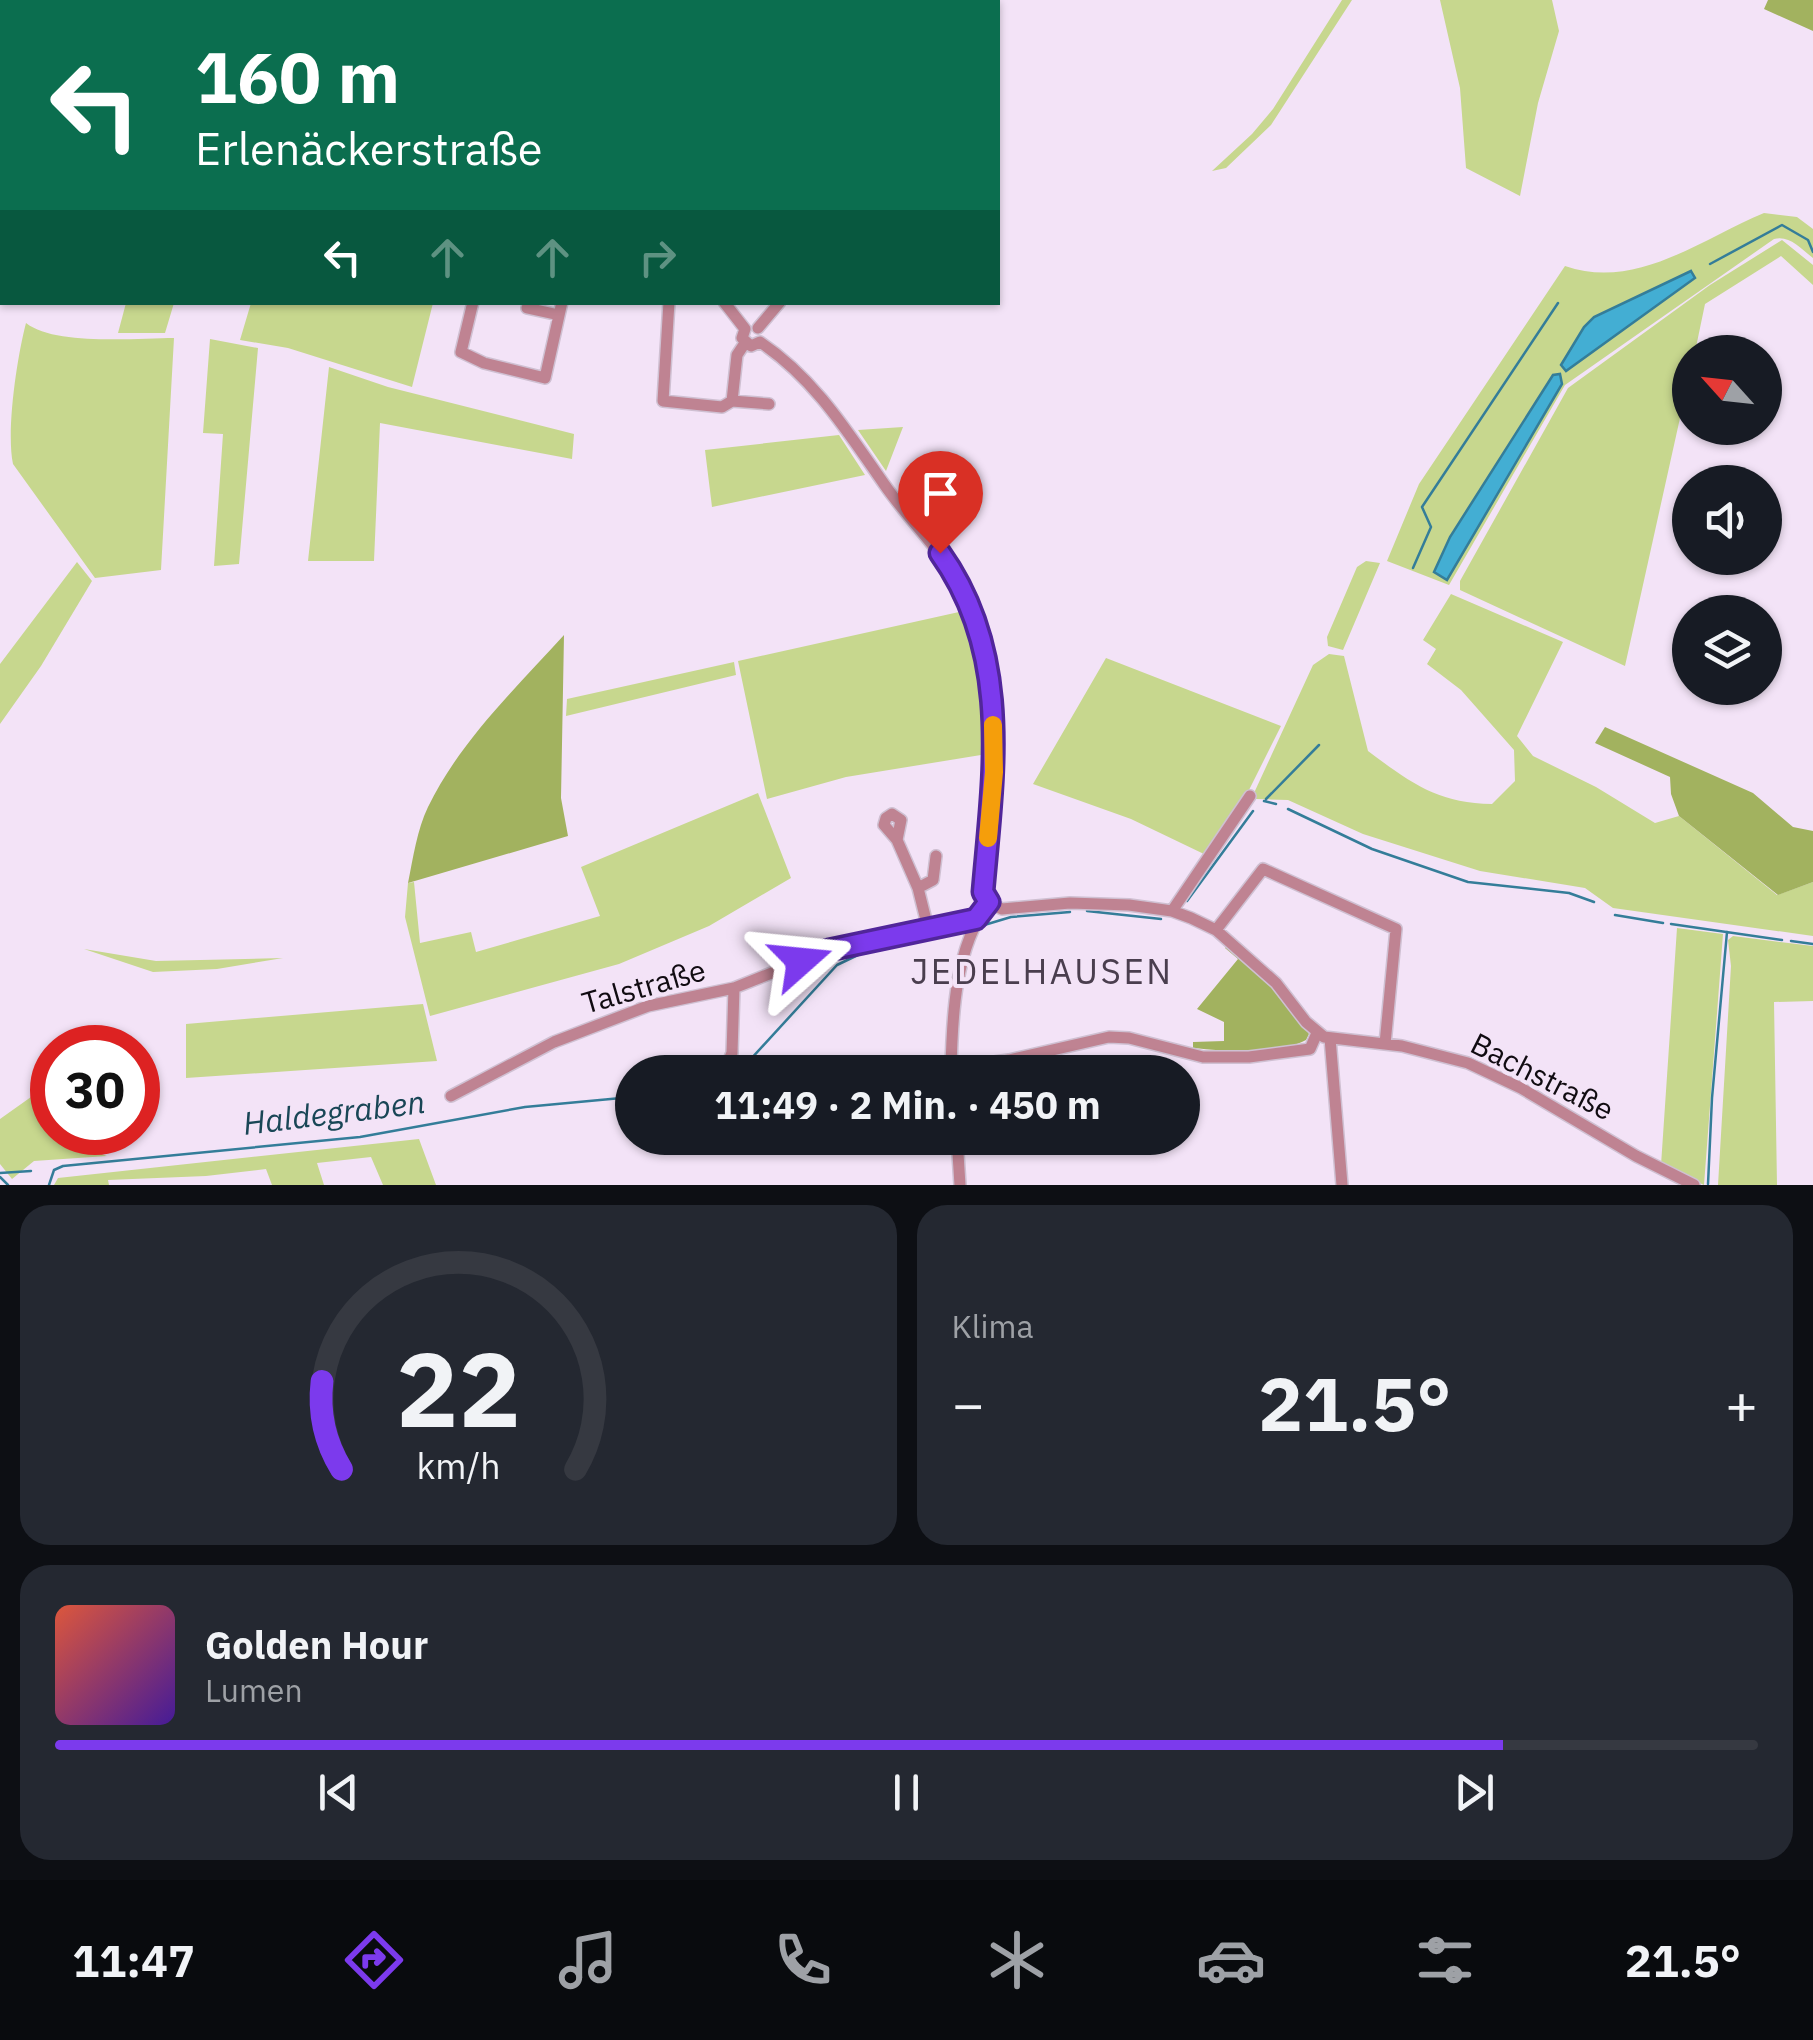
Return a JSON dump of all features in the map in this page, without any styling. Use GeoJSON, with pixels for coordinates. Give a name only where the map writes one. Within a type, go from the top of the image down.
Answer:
{"type":"FeatureCollection","features":[{"type":"Feature","properties":{"kind":"street"},"geometry":{"type":"LineString","coordinates":[[473,305],[461,352],[484,363],[545,378],[561,309],[527,308]]}},
{"type":"Feature","properties":{"kind":"street"},"geometry":{"type":"LineString","coordinates":[[669,305],[663,401],[722,407],[732,401],[769,404]]}},
{"type":"Feature","properties":{"kind":"street"},"geometry":{"type":"LineString","coordinates":[[727,305],[752,328],[762,336],[760,342],[751,346],[742,338],[752,328],[777,305]]}},
{"type":"Feature","properties":{"kind":"street"},"geometry":{"type":"LineString","coordinates":[[760,342],[810,382],[847,430],[954,573],[965,590],[982,638],[994,740],[983,892],[989,902],[976,919],[960,982],[953,1055]]}},
{"type":"Feature","properties":{"kind":"street"},"geometry":{"type":"LineString","coordinates":[[732,401],[737,354],[745,343]]}},
{"type":"Feature","properties":{"kind":"street"},"geometry":{"type":"LineString","coordinates":[[1172,911],[1250,796]]}},
{"type":"Feature","properties":{"kind":"street"},"geometry":{"type":"LineString","coordinates":[[897,840],[918,888],[928,928]]}},
{"type":"Feature","properties":{"kind":"street"},"geometry":{"type":"LineString","coordinates":[[918,888],[933,880],[936,856]]}},
{"type":"Feature","properties":{"kind":"street"},"geometry":{"type":"LineString","coordinates":[[1216,930],[1250,882],[1264,870],[1396,929],[1385,1044]]}},
{"type":"Feature","properties":{"kind":"street","name":"Bachstraße"},"geometry":{"type":"LineString","coordinates":[[989,902],[1002,908],[1107,903],[1172,911],[1216,930],[1276,983],[1317,1033],[1417,1049],[1493,1074],[1694,1185]]}},
{"type":"Feature","properties":{"kind":"street","name":"Talstraße"},"geometry":{"type":"LineString","coordinates":[[451,1096],[581,1030],[648,1006],[734,988],[829,950],[976,919]]}},
{"type":"Feature","properties":{"kind":"street"},"geometry":{"type":"LineString","coordinates":[[731,1055],[734,988]]}},
{"type":"Feature","properties":{"kind":"street"},"geometry":{"type":"LineString","coordinates":[[1200,1056],[1270,1056],[1310,1049],[1317,1033]]}},
{"type":"Feature","properties":{"kind":"street"},"geometry":{"type":"LineString","coordinates":[[1030,1055],[1109,1037],[1129,1038],[1195,1055]]}},
{"type":"Feature","properties":{"kind":"street"},"geometry":{"type":"LineString","coordinates":[[1330,1038],[1342,1185]]}},
{"type":"Feature","properties":{"kind":"street"},"geometry":{"type":"LineString","coordinates":[[959,1155],[960,1185]]}},
{"type":"Feature","properties":{"kind":"green space"},"geometry":{"type":"Polygon","coordinates":[[[1342,0],[1352,0],[1271,125],[1226,168],[1212,171],[1273,109],[1342,0]]]}},
{"type":"Feature","properties":{"kind":"green space"},"geometry":{"type":"Polygon","coordinates":[[[1440,0],[1552,0],[1559,31],[1538,103],[1520,196],[1466,168],[1460,88],[1440,0]]]}},
{"type":"Feature","properties":{"kind":"green space"},"geometry":{"type":"Polygon","coordinates":[[[1768,0],[1813,0],[1813,31],[1764,9],[1768,0]]]}},
{"type":"Feature","properties":{"kind":"green space"},"geometry":{"type":"Polygon","coordinates":[[[1764,213],[1797,217],[1813,229],[1813,258],[1790,241],[1774,239],[1565,385],[1449,585],[1387,561],[1419,484],[1565,266],[1591,272],[1643,267],[1764,213]],[[1553,376],[1450,537],[1434,572],[1448,579],[1561,384],[1553,376]]]}},
{"type":"Feature","properties":{"kind":"green space"},"geometry":{"type":"Polygon","coordinates":[[[1782,240],[1813,265],[1813,285],[1781,256],[1705,304],[1699,335],[1672,335],[1674,445],[1625,666],[1460,590],[1460,581],[1568,388],[1710,285],[1782,240]]]}},
{"type":"Feature","properties":{"kind":"green space"},"geometry":{"type":"Polygon","coordinates":[[[125,305],[173,305],[165,333],[118,333],[125,305]]]}},
{"type":"Feature","properties":{"kind":"green space"},"geometry":{"type":"Polygon","coordinates":[[[250,305],[432,305],[412,387],[288,348],[240,340],[250,305]]]}},
{"type":"Feature","properties":{"kind":"green space"},"geometry":{"type":"Polygon","coordinates":[[[26,323],[76,338],[174,338],[161,570],[95,578],[13,464],[13,394],[26,323]]]}},
{"type":"Feature","properties":{"kind":"green space"},"geometry":{"type":"Polygon","coordinates":[[[210,339],[258,348],[239,564],[214,566],[223,434],[203,433],[210,339]]]}},
{"type":"Feature","properties":{"kind":"green space"},"geometry":{"type":"Polygon","coordinates":[[[329,367],[388,387],[574,434],[572,459],[380,423],[374,561],[308,561],[329,367]]]}},
{"type":"Feature","properties":{"kind":"green space"},"geometry":{"type":"Polygon","coordinates":[[[903,427],[886,471],[858,430],[903,427]]]}},
{"type":"Feature","properties":{"kind":"green space"},"geometry":{"type":"Polygon","coordinates":[[[839,435],[865,475],[712,507],[705,450],[839,435]]]}},
{"type":"Feature","properties":{"kind":"green space"},"geometry":{"type":"Polygon","coordinates":[[[1366,561],[1380,563],[1343,650],[1328,646],[1327,637],[1357,567],[1366,561]]]}},
{"type":"Feature","properties":{"kind":"green space"},"geometry":{"type":"Polygon","coordinates":[[[77,562],[92,581],[41,666],[0,724],[0,664],[77,562]]]}},
{"type":"Feature","properties":{"kind":"green space"},"geometry":{"type":"Polygon","coordinates":[[[1451,594],[1563,642],[1517,736],[1533,756],[1596,787],[1655,823],[1679,816],[1777,895],[1813,882],[1813,936],[1613,908],[1585,888],[1480,871],[1363,834],[1288,800],[1256,799],[1254,793],[1313,665],[1329,654],[1344,656],[1368,751],[1398,773],[1440,795],[1473,803],[1492,804],[1515,781],[1514,750],[1461,690],[1427,664],[1436,649],[1423,640],[1451,594]]]}},
{"type":"Feature","properties":{"kind":"green space"},"geometry":{"type":"Polygon","coordinates":[[[959,612],[962,617],[969,616],[982,678],[987,754],[846,777],[767,799],[738,661],[959,612]]]}},
{"type":"Feature","properties":{"kind":"green space"},"geometry":{"type":"Polygon","coordinates":[[[564,635],[561,798],[568,836],[408,883],[421,825],[441,783],[490,716],[564,635]]]}},
{"type":"Feature","properties":{"kind":"green space"},"geometry":{"type":"Polygon","coordinates":[[[1106,658],[1281,726],[1246,796],[1206,855],[1131,819],[1033,784],[1106,658]]]}},
{"type":"Feature","properties":{"kind":"green space"},"geometry":{"type":"Polygon","coordinates":[[[734,662],[736,675],[566,716],[567,699],[734,662]]]}},
{"type":"Feature","properties":{"kind":"green space"},"geometry":{"type":"Polygon","coordinates":[[[1605,727],[1753,793],[1793,827],[1813,831],[1813,882],[1778,895],[1679,816],[1670,777],[1595,743],[1605,727]]]}},
{"type":"Feature","properties":{"kind":"green space"},"geometry":{"type":"Polygon","coordinates":[[[758,793],[791,878],[709,926],[619,964],[430,1016],[405,917],[408,883],[414,882],[420,943],[471,932],[476,952],[600,916],[581,867],[758,793]]]}},
{"type":"Feature","properties":{"kind":"green space"},"geometry":{"type":"Polygon","coordinates":[[[1677,928],[1723,934],[1704,1185],[1661,1165],[1677,928]]]}},
{"type":"Feature","properties":{"kind":"green space"},"geometry":{"type":"Polygon","coordinates":[[[1733,936],[1813,946],[1813,1001],[1774,1002],[1777,1185],[1718,1185],[1731,966],[1728,940],[1733,936]]]}},
{"type":"Feature","properties":{"kind":"green space"},"geometry":{"type":"Polygon","coordinates":[[[1228,944],[1292,1009],[1309,1034],[1306,1040],[1265,1051],[1193,1048],[1193,1042],[1224,1041],[1224,1022],[1197,1009],[1238,959],[1225,948],[1228,944]]]}},
{"type":"Feature","properties":{"kind":"green space"},"geometry":{"type":"Polygon","coordinates":[[[84,949],[156,961],[283,958],[217,969],[153,972],[84,949]]]}},
{"type":"Feature","properties":{"kind":"green space"},"geometry":{"type":"Polygon","coordinates":[[[423,1004],[437,1061],[186,1078],[186,1024],[423,1004]]]}},
{"type":"Feature","properties":{"kind":"green space"},"geometry":{"type":"Polygon","coordinates":[[[30,1098],[30,1155],[107,1156],[34,1161],[12,1179],[0,1164],[0,1119],[30,1098]]]}},
{"type":"Feature","properties":{"kind":"green space"},"geometry":{"type":"Polygon","coordinates":[[[419,1139],[436,1185],[383,1185],[371,1157],[317,1163],[324,1185],[272,1185],[266,1169],[108,1180],[109,1185],[54,1185],[58,1178],[419,1139]]]}},
{"type":"Feature","properties":{"kind":"water"},"geometry":{"type":"Polygon","coordinates":[[[1691,271],[1695,278],[1566,371],[1561,365],[1594,317],[1691,271]]]}},
{"type":"Feature","properties":{"kind":"water"},"geometry":{"type":"Polygon","coordinates":[[[1560,374],[1562,384],[1447,580],[1434,572],[1450,537],[1553,375],[1560,374]]]}},
{"type":"Feature","properties":{"kind":"waterway","name":"Haldegraben"},"geometry":{"type":"LineString","coordinates":[[1710,264],[1782,225],[1808,240],[1813,252]]}},
{"type":"Feature","properties":{"kind":"waterway"},"geometry":{"type":"LineString","coordinates":[[1413,568],[1431,527],[1422,507],[1558,303]]}},
{"type":"Feature","properties":{"kind":"waterway"},"geometry":{"type":"LineString","coordinates":[[1266,799],[1319,745]]}},
{"type":"Feature","properties":{"kind":"waterway","name":"Haldegraben"},"geometry":{"type":"LineString","coordinates":[[1264,801],[1276,804]]}},
{"type":"Feature","properties":{"kind":"waterway","name":"Haldegraben"},"geometry":{"type":"LineString","coordinates":[[1288,809],[1372,849],[1468,882],[1569,893],[1594,902]]}},
{"type":"Feature","properties":{"kind":"waterway","name":"Haldegraben"},"geometry":{"type":"LineString","coordinates":[[1187,901],[1253,811]]}},
{"type":"Feature","properties":{"kind":"waterway","name":"Haldegraben"},"geometry":{"type":"LineString","coordinates":[[1087,911],[1161,919]]}},
{"type":"Feature","properties":{"kind":"waterway","name":"Haldegraben"},"geometry":{"type":"LineString","coordinates":[[981,926],[1011,917],[1070,912]]}},
{"type":"Feature","properties":{"kind":"waterway","name":"Haldegraben"},"geometry":{"type":"LineString","coordinates":[[1615,915],[1663,923]]}},
{"type":"Feature","properties":{"kind":"waterway","name":"Haldegraben"},"geometry":{"type":"LineString","coordinates":[[1671,924],[1782,940]]}},
{"type":"Feature","properties":{"kind":"waterway","name":"Haldegraben"},"geometry":{"type":"LineString","coordinates":[[755,1055],[837,965],[860,954],[965,931]]}},
{"type":"Feature","properties":{"kind":"waterway"},"geometry":{"type":"LineString","coordinates":[[1708,1184],[1727,932]]}},
{"type":"Feature","properties":{"kind":"waterway","name":"Haldegraben"},"geometry":{"type":"LineString","coordinates":[[1791,941],[1813,944]]}},
{"type":"Feature","properties":{"kind":"waterway","name":"Haldegraben"},"geometry":{"type":"LineString","coordinates":[[49,1185],[54,1170],[63,1166],[360,1137],[525,1107],[615,1099]]}},
{"type":"Feature","properties":{"kind":"waterway"},"geometry":{"type":"LineString","coordinates":[[0,1173],[31,1171]]}},
{"type":"Feature","properties":{"kind":"waterway"},"geometry":{"type":"LineString","coordinates":[[0,1177],[8,1185]]}},
{"type":"Feature","properties":{"kind":"slow traffic"},"geometry":{"type":"LineString","coordinates":[[988,838],[994,772],[993,725]]}},
{"type":"Feature","properties":{"kind":"district","name":"JEDELHAUSEN"},"geometry":{"type":"Point","coordinates":[1042,972]}},
{"type":"Feature","properties":{"kind":"route"},"geometry":{"type":"LineString","coordinates":[[801,961],[829,950],[976,919],[989,902],[983,892],[994,772],[988,678],[982,638],[965,590],[940,553]]}}]}
